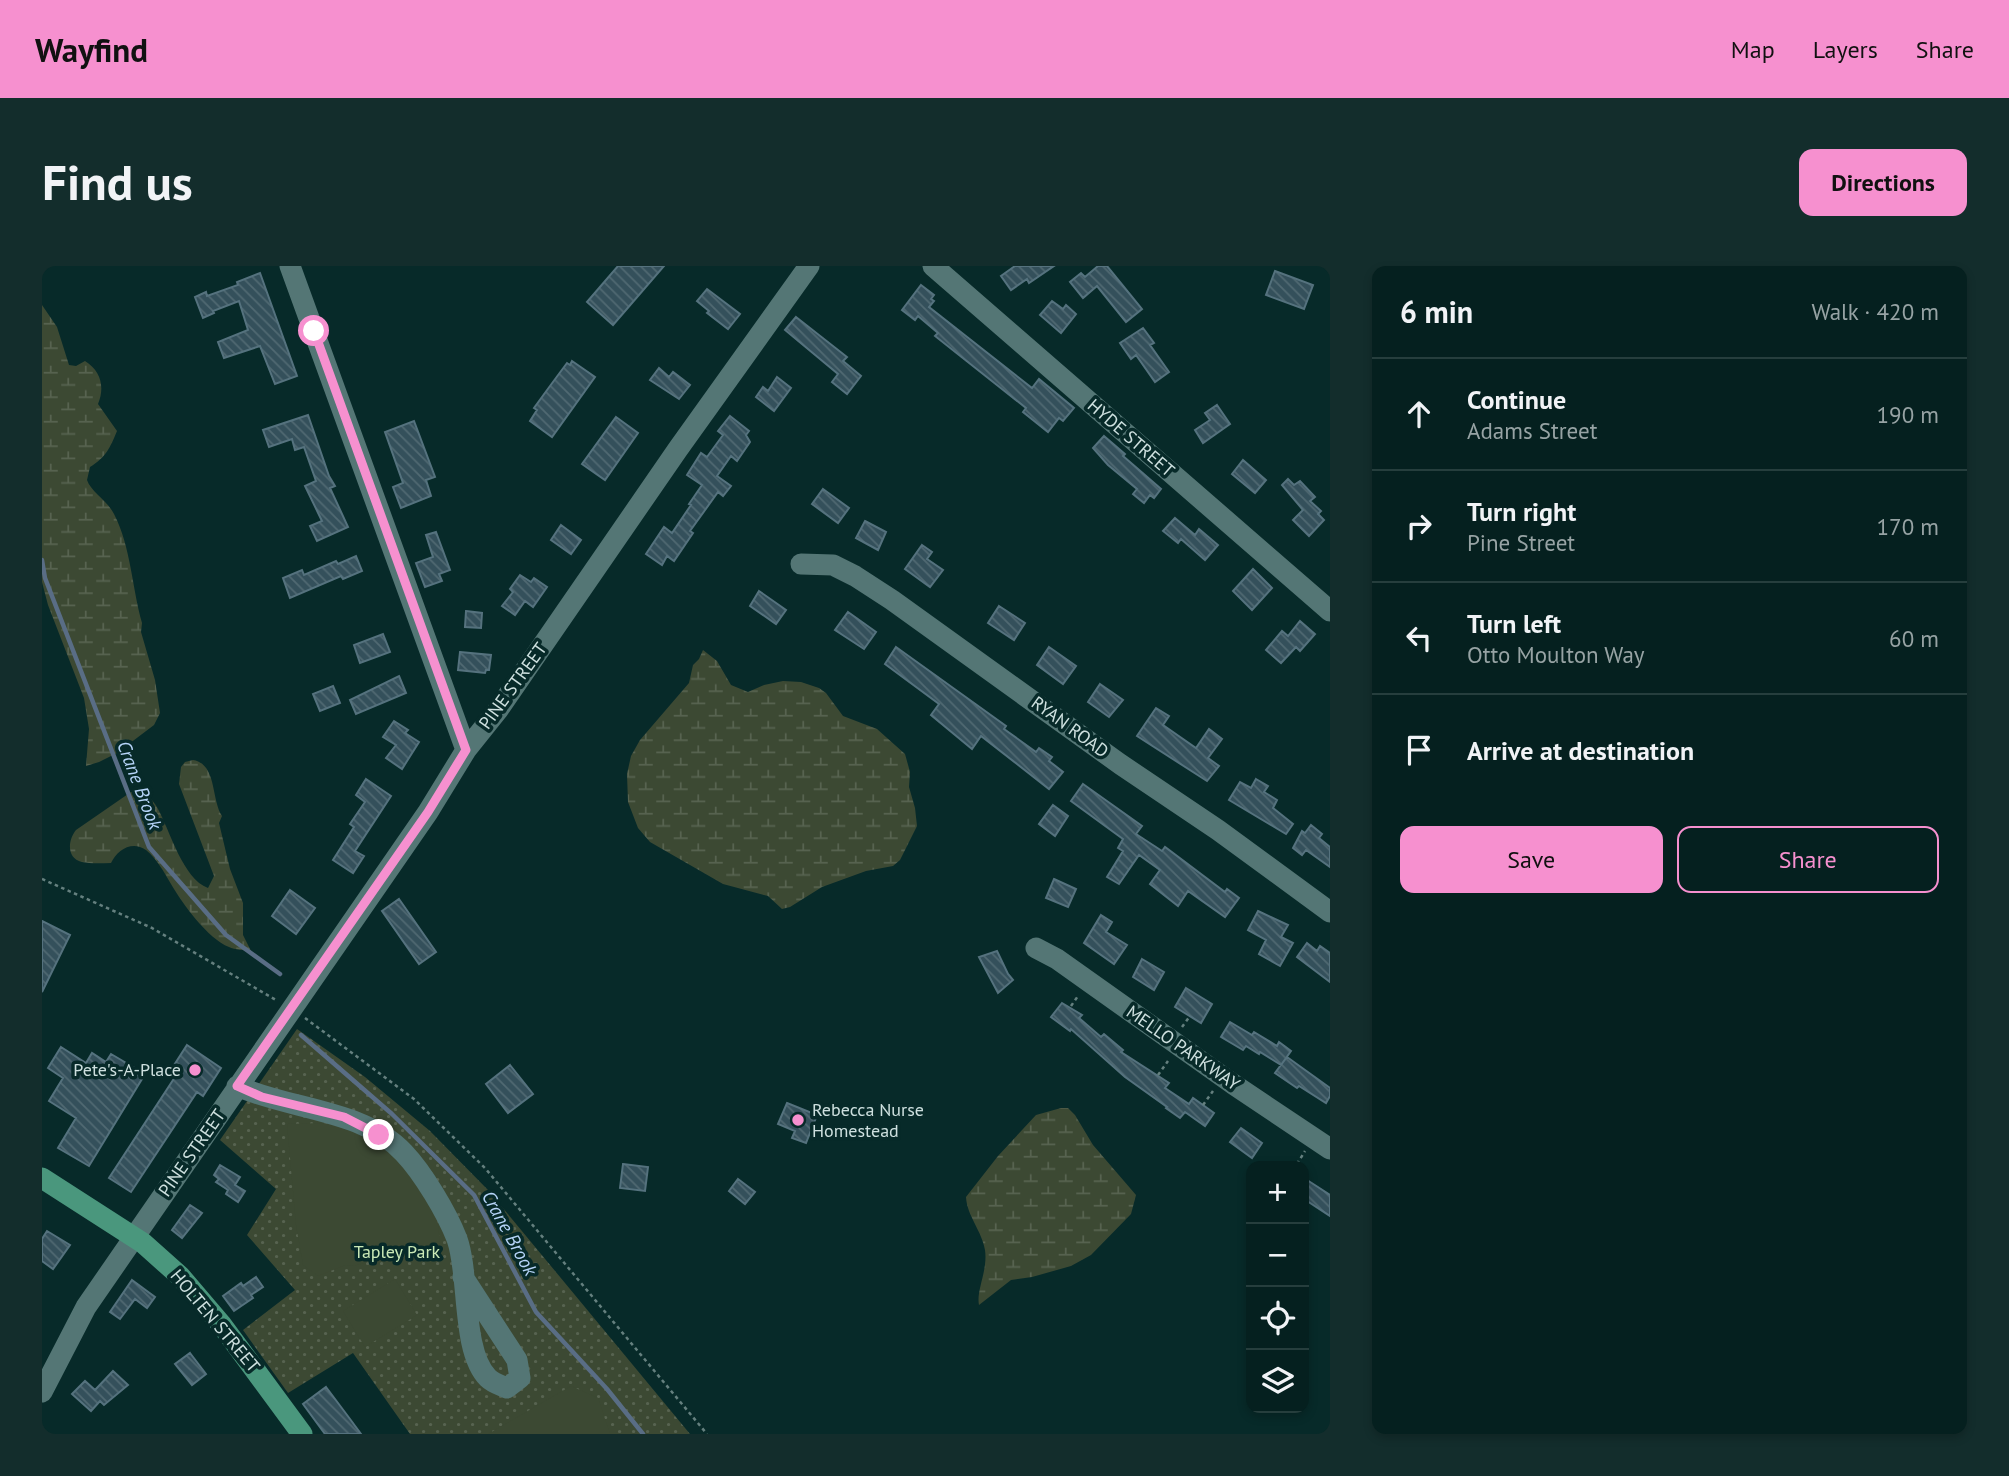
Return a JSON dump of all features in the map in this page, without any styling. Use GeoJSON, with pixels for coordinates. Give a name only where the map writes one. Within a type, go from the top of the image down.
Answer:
{"type":"FeatureCollection","features":[{"type":"Feature","properties":{"kind":"main road","name":"HOLTEN STREET"},"geometry":{"type":"LineString","coordinates":[[42,1178],[134,1237],[180,1276],[220,1324],[302,1434]]}},
{"type":"Feature","properties":{"kind":"street"},"geometry":{"type":"LineString","coordinates":[[290,266],[466,750]]}},
{"type":"Feature","properties":{"kind":"street","name":"PINE STREET"},"geometry":{"type":"LineString","coordinates":[[42,1392],[86,1307],[428,812],[466,750],[498,710],[678,449],[809,266]]}},
{"type":"Feature","properties":{"kind":"street","name":"HYDE STREET"},"geometry":{"type":"LineString","coordinates":[[933,266],[1330,611]]}},
{"type":"Feature","properties":{"kind":"street","name":"RYAN ROAD"},"geometry":{"type":"LineString","coordinates":[[802,564],[833,565],[892,600],[1330,912]]}},
{"type":"Feature","properties":{"kind":"street","name":"MELLO PARKWAY"},"geometry":{"type":"LineString","coordinates":[[1035,948],[1057,959],[1330,1149]]}},
{"type":"Feature","properties":{"kind":"street"},"geometry":{"type":"LineString","coordinates":[[237,1086],[262,1097],[344,1117],[379,1135],[402,1151],[420,1172],[457,1240],[463,1277]]}},
{"type":"Feature","properties":{"kind":"path"},"geometry":{"type":"LineString","coordinates":[[1071,1006],[1078,996]]}},
{"type":"Feature","properties":{"kind":"path"},"geometry":{"type":"LineString","coordinates":[[1180,1030],[1190,1016]]}},
{"type":"Feature","properties":{"kind":"path"},"geometry":{"type":"LineString","coordinates":[[1158,1075],[1169,1060]]}},
{"type":"Feature","properties":{"kind":"path"},"geometry":{"type":"LineString","coordinates":[[1203,1105],[1213,1091]]}},
{"type":"Feature","properties":{"kind":"path"},"geometry":{"type":"LineString","coordinates":[[1299,1161],[1305,1151]]}},
{"type":"Feature","properties":{"kind":"green space"},"geometry":{"type":"Polygon","coordinates":[[[42,305],[57,327],[69,365],[76,366],[85,361],[98,375],[101,392],[98,404],[117,431],[107,452],[90,467],[87,480],[111,509],[120,527],[128,554],[142,623],[141,632],[155,680],[160,713],[154,725],[117,753],[86,766],[89,729],[84,698],[48,605],[42,582],[42,305]]]}},
{"type":"Feature","properties":{"kind":"green space"},"geometry":{"type":"Polygon","coordinates":[[[703,650],[717,661],[731,685],[748,692],[783,681],[801,682],[819,688],[843,716],[877,729],[905,754],[917,826],[900,860],[893,866],[866,871],[822,887],[790,907],[782,909],[768,896],[723,884],[650,842],[638,828],[628,802],[627,774],[631,756],[640,740],[689,683],[693,665],[703,650]]]}},
{"type":"Feature","properties":{"kind":"green space"},"geometry":{"type":"Polygon","coordinates":[[[193,760],[201,763],[210,775],[222,816],[219,823],[230,869],[243,903],[243,935],[251,951],[229,947],[204,929],[157,862],[141,847],[126,848],[117,854],[111,863],[82,862],[71,853],[70,843],[76,830],[131,792],[145,791],[158,809],[184,865],[199,883],[208,888],[214,876],[179,784],[181,767],[185,762],[193,760]]]}},
{"type":"Feature","properties":{"kind":"green space","name":"Tapley Park"},"geometry":{"type":"Polygon","coordinates":[[[297,1029],[365,1077],[430,1131],[488,1190],[690,1434],[410,1434],[353,1353],[288,1393],[243,1330],[295,1290],[247,1235],[276,1189],[220,1140],[297,1029]]]}},
{"type":"Feature","properties":{"kind":"green space"},"geometry":{"type":"Polygon","coordinates":[[[1068,1108],[1075,1115],[1093,1145],[1136,1195],[1131,1214],[1091,1255],[1071,1266],[1011,1280],[979,1305],[985,1250],[966,1197],[998,1156],[1036,1115],[1068,1108]]]}},
{"type":"Feature","properties":{"kind":"green space"},"geometry":{"type":"Polygon","coordinates":[[[322,1123],[364,1129],[397,1151],[436,1211],[440,1241],[357,1265],[343,1266],[318,1276],[303,1265],[296,1225],[287,1124],[322,1123]]]}},
{"type":"Feature","properties":{"kind":"green space"},"geometry":{"type":"Polygon","coordinates":[[[395,1279],[417,1315],[365,1347],[343,1311],[395,1279]]]}},
{"type":"Feature","properties":{"kind":"green space"},"geometry":{"type":"Polygon","coordinates":[[[571,1386],[598,1398],[610,1434],[488,1434],[571,1386]]]}},
{"type":"Feature","properties":{"kind":"building"},"geometry":{"type":"Polygon","coordinates":[[[618,266],[664,266],[613,325],[587,302],[618,266]]]}},
{"type":"Feature","properties":{"kind":"building"},"geometry":{"type":"Polygon","coordinates":[[[1015,266],[1054,266],[1029,283],[1027,279],[1011,290],[1001,276],[1015,266]]]}},
{"type":"Feature","properties":{"kind":"building"},"geometry":{"type":"Polygon","coordinates":[[[1098,266],[1107,266],[1142,309],[1126,322],[1097,286],[1083,298],[1070,282],[1081,273],[1085,277],[1098,266]]]}},
{"type":"Feature","properties":{"kind":"building"},"geometry":{"type":"Polygon","coordinates":[[[1275,271],[1313,285],[1304,309],[1266,295],[1275,271]]]}},
{"type":"Feature","properties":{"kind":"building"},"geometry":{"type":"Polygon","coordinates":[[[260,273],[297,376],[275,384],[260,346],[224,358],[218,342],[248,330],[239,301],[203,318],[195,297],[206,292],[207,296],[238,285],[237,282],[260,273]]]}},
{"type":"Feature","properties":{"kind":"building"},"geometry":{"type":"Polygon","coordinates":[[[921,285],[934,295],[931,299],[934,301],[929,307],[1032,388],[1039,379],[1074,408],[1063,421],[1059,418],[1048,432],[1023,412],[1026,408],[935,336],[938,333],[918,316],[915,320],[902,310],[921,285]]]}},
{"type":"Feature","properties":{"kind":"building"},"geometry":{"type":"Polygon","coordinates":[[[707,289],[740,314],[728,329],[707,313],[709,311],[697,301],[707,289]]]}},
{"type":"Feature","properties":{"kind":"building"},"geometry":{"type":"Polygon","coordinates":[[[1052,301],[1063,309],[1066,305],[1076,314],[1061,333],[1040,315],[1052,301]]]}},
{"type":"Feature","properties":{"kind":"building"},"geometry":{"type":"Polygon","coordinates":[[[796,317],[847,357],[843,361],[861,376],[847,394],[832,382],[838,374],[785,330],[796,317]]]}},
{"type":"Feature","properties":{"kind":"building"},"geometry":{"type":"Polygon","coordinates":[[[1143,328],[1154,343],[1150,345],[1169,372],[1155,382],[1136,355],[1131,359],[1120,343],[1143,328]]]}},
{"type":"Feature","properties":{"kind":"building"},"geometry":{"type":"Polygon","coordinates":[[[572,361],[595,377],[552,437],[530,421],[537,410],[534,408],[567,363],[570,365],[572,361]]]}},
{"type":"Feature","properties":{"kind":"building"},"geometry":{"type":"Polygon","coordinates":[[[659,368],[669,377],[673,372],[690,385],[679,399],[650,380],[659,368]]]}},
{"type":"Feature","properties":{"kind":"building"},"geometry":{"type":"Polygon","coordinates":[[[777,377],[791,388],[774,411],[756,397],[763,387],[768,391],[777,377]]]}},
{"type":"Feature","properties":{"kind":"building"},"geometry":{"type":"Polygon","coordinates":[[[1217,405],[1230,424],[1203,443],[1195,430],[1210,420],[1205,413],[1217,405]]]}},
{"type":"Feature","properties":{"kind":"building"},"geometry":{"type":"Polygon","coordinates":[[[308,415],[335,486],[330,488],[348,527],[317,541],[310,526],[322,521],[305,486],[316,481],[304,447],[295,450],[292,439],[269,447],[263,430],[308,415]]]}},
{"type":"Feature","properties":{"kind":"building"},"geometry":{"type":"Polygon","coordinates":[[[730,416],[749,431],[746,435],[750,442],[737,461],[731,456],[717,476],[731,486],[723,496],[718,492],[690,531],[693,533],[674,561],[667,556],[662,565],[646,554],[664,527],[672,533],[691,505],[689,504],[702,485],[687,475],[701,453],[707,457],[723,435],[718,431],[730,416]]]}},
{"type":"Feature","properties":{"kind":"building"},"geometry":{"type":"Polygon","coordinates":[[[616,417],[638,433],[605,480],[582,464],[616,417]]]}},
{"type":"Feature","properties":{"kind":"building"},"geometry":{"type":"Polygon","coordinates":[[[414,421],[435,477],[426,480],[431,496],[401,508],[393,487],[403,483],[385,432],[414,421]]]}},
{"type":"Feature","properties":{"kind":"building"},"geometry":{"type":"Polygon","coordinates":[[[1104,436],[1161,489],[1154,498],[1150,495],[1144,503],[1133,494],[1137,489],[1108,465],[1093,448],[1104,436]]]}},
{"type":"Feature","properties":{"kind":"building"},"geometry":{"type":"Polygon","coordinates":[[[1243,460],[1266,480],[1255,493],[1232,474],[1243,460]]]}},
{"type":"Feature","properties":{"kind":"building"},"geometry":{"type":"Polygon","coordinates":[[[1288,479],[1294,485],[1300,481],[1315,497],[1310,501],[1321,511],[1318,514],[1324,520],[1309,536],[1293,520],[1303,510],[1282,485],[1288,479]]]}},
{"type":"Feature","properties":{"kind":"building"},"geometry":{"type":"Polygon","coordinates":[[[823,489],[849,508],[838,523],[812,504],[823,489]]]}},
{"type":"Feature","properties":{"kind":"building"},"geometry":{"type":"Polygon","coordinates":[[[1175,518],[1195,535],[1199,529],[1218,545],[1205,560],[1181,539],[1178,543],[1163,531],[1175,518]]]}},
{"type":"Feature","properties":{"kind":"building"},"geometry":{"type":"Polygon","coordinates":[[[865,521],[886,532],[878,550],[856,538],[865,521]]]}},
{"type":"Feature","properties":{"kind":"building"},"geometry":{"type":"Polygon","coordinates":[[[561,525],[581,540],[571,554],[551,540],[561,525]]]}},
{"type":"Feature","properties":{"kind":"building"},"geometry":{"type":"Polygon","coordinates":[[[436,532],[450,570],[439,574],[442,581],[425,587],[416,563],[433,557],[426,535],[436,532]]]}},
{"type":"Feature","properties":{"kind":"building"},"geometry":{"type":"Polygon","coordinates":[[[922,545],[932,552],[927,559],[943,570],[930,587],[905,569],[922,545]]]}},
{"type":"Feature","properties":{"kind":"building"},"geometry":{"type":"Polygon","coordinates":[[[356,556],[362,571],[343,579],[341,576],[290,598],[283,578],[302,570],[304,575],[336,561],[338,564],[356,556]]]}},
{"type":"Feature","properties":{"kind":"building"},"geometry":{"type":"Polygon","coordinates":[[[1253,569],[1272,588],[1252,610],[1233,591],[1253,569]]]}},
{"type":"Feature","properties":{"kind":"building"},"geometry":{"type":"Polygon","coordinates":[[[520,575],[531,582],[534,578],[547,587],[533,607],[525,601],[515,615],[502,606],[513,592],[510,589],[520,575]]]}},
{"type":"Feature","properties":{"kind":"building"},"geometry":{"type":"Polygon","coordinates":[[[759,591],[786,610],[776,624],[750,606],[759,591]]]}},
{"type":"Feature","properties":{"kind":"building"},"geometry":{"type":"Polygon","coordinates":[[[999,606],[1025,623],[1014,640],[988,623],[999,606]]]}},
{"type":"Feature","properties":{"kind":"building"},"geometry":{"type":"Polygon","coordinates":[[[466,611],[482,613],[481,628],[465,627],[466,611]]]}},
{"type":"Feature","properties":{"kind":"building"},"geometry":{"type":"Polygon","coordinates":[[[848,612],[876,632],[864,649],[835,630],[848,612]]]}},
{"type":"Feature","properties":{"kind":"building"},"geometry":{"type":"Polygon","coordinates":[[[1300,621],[1315,634],[1300,651],[1296,647],[1281,663],[1266,650],[1282,631],[1288,636],[1300,621]]]}},
{"type":"Feature","properties":{"kind":"building"},"geometry":{"type":"Polygon","coordinates":[[[383,634],[390,652],[360,663],[354,645],[383,634]]]}},
{"type":"Feature","properties":{"kind":"building"},"geometry":{"type":"Polygon","coordinates":[[[896,647],[1006,726],[1004,729],[1036,752],[1039,748],[1052,757],[1049,761],[1063,772],[1049,789],[981,736],[972,749],[931,715],[939,704],[885,664],[896,647]]]}},
{"type":"Feature","properties":{"kind":"building"},"geometry":{"type":"Polygon","coordinates":[[[1049,647],[1076,666],[1063,684],[1037,665],[1049,647]]]}},
{"type":"Feature","properties":{"kind":"building"},"geometry":{"type":"Polygon","coordinates":[[[460,652],[491,655],[489,670],[485,673],[458,670],[460,652]]]}},
{"type":"Feature","properties":{"kind":"building"},"geometry":{"type":"Polygon","coordinates":[[[399,676],[406,693],[356,714],[350,700],[399,676]]]}},
{"type":"Feature","properties":{"kind":"building"},"geometry":{"type":"Polygon","coordinates":[[[1100,684],[1123,700],[1109,717],[1088,702],[1100,684]]]}},
{"type":"Feature","properties":{"kind":"building"},"geometry":{"type":"Polygon","coordinates":[[[333,686],[340,703],[320,711],[313,694],[333,686]]]}},
{"type":"Feature","properties":{"kind":"building"},"geometry":{"type":"Polygon","coordinates":[[[1156,708],[1169,716],[1163,725],[1196,748],[1209,729],[1222,739],[1208,758],[1219,766],[1207,781],[1137,736],[1156,708]]]}},
{"type":"Feature","properties":{"kind":"building"},"geometry":{"type":"Polygon","coordinates":[[[394,721],[408,730],[405,733],[419,742],[402,769],[386,758],[396,745],[383,737],[394,721]]]}},
{"type":"Feature","properties":{"kind":"building"},"geometry":{"type":"Polygon","coordinates":[[[366,779],[391,796],[355,851],[364,856],[353,873],[333,860],[354,827],[350,824],[365,802],[356,795],[366,779]]]}},
{"type":"Feature","properties":{"kind":"building"},"geometry":{"type":"Polygon","coordinates":[[[1256,779],[1268,786],[1264,792],[1277,800],[1273,808],[1293,824],[1286,834],[1229,800],[1240,782],[1251,788],[1256,779]]]}},
{"type":"Feature","properties":{"kind":"building"},"geometry":{"type":"Polygon","coordinates":[[[1083,784],[1142,826],[1136,834],[1162,851],[1165,847],[1225,892],[1227,889],[1239,898],[1225,917],[1188,891],[1178,906],[1150,884],[1160,870],[1139,855],[1119,884],[1107,877],[1123,851],[1118,848],[1123,839],[1071,801],[1083,784]]]}},
{"type":"Feature","properties":{"kind":"building"},"geometry":{"type":"Polygon","coordinates":[[[1053,805],[1068,816],[1055,836],[1039,824],[1053,805]]]}},
{"type":"Feature","properties":{"kind":"building"},"geometry":{"type":"Polygon","coordinates":[[[1311,825],[1322,834],[1319,838],[1330,847],[1330,867],[1306,850],[1302,855],[1293,848],[1302,831],[1305,833],[1311,825]]]}},
{"type":"Feature","properties":{"kind":"building"},"geometry":{"type":"Polygon","coordinates":[[[1054,879],[1076,889],[1068,907],[1046,898],[1054,879]]]}},
{"type":"Feature","properties":{"kind":"building"},"geometry":{"type":"Polygon","coordinates":[[[290,890],[315,908],[296,934],[272,916],[290,890]]]}},
{"type":"Feature","properties":{"kind":"building"},"geometry":{"type":"Polygon","coordinates":[[[399,899],[436,952],[419,964],[382,911],[399,899]]]}},
{"type":"Feature","properties":{"kind":"building"},"geometry":{"type":"Polygon","coordinates":[[[1258,911],[1288,925],[1281,937],[1293,943],[1280,966],[1259,954],[1266,940],[1248,930],[1258,911]]]}},
{"type":"Feature","properties":{"kind":"building"},"geometry":{"type":"Polygon","coordinates":[[[1101,915],[1112,922],[1106,932],[1127,945],[1114,964],[1084,943],[1101,915]]]}},
{"type":"Feature","properties":{"kind":"building"},"geometry":{"type":"Polygon","coordinates":[[[42,921],[70,935],[42,992],[42,921]]]}},
{"type":"Feature","properties":{"kind":"building"},"geometry":{"type":"Polygon","coordinates":[[[1307,943],[1317,951],[1320,946],[1330,953],[1330,982],[1297,957],[1307,943]]]}},
{"type":"Feature","properties":{"kind":"building"},"geometry":{"type":"Polygon","coordinates":[[[997,951],[1013,980],[998,993],[979,957],[997,951]]]}},
{"type":"Feature","properties":{"kind":"building"},"geometry":{"type":"Polygon","coordinates":[[[1142,959],[1164,972],[1154,990],[1133,977],[1142,959]]]}},
{"type":"Feature","properties":{"kind":"building"},"geometry":{"type":"Polygon","coordinates":[[[1186,988],[1212,1004],[1201,1023],[1175,1007],[1186,988]]]}},
{"type":"Feature","properties":{"kind":"building"},"geometry":{"type":"Polygon","coordinates":[[[1062,1003],[1082,1015],[1079,1018],[1101,1037],[1104,1034],[1123,1050],[1121,1052],[1169,1083],[1165,1088],[1189,1104],[1193,1098],[1214,1113],[1205,1126],[1185,1112],[1180,1118],[1125,1077],[1071,1029],[1070,1031],[1051,1017],[1062,1003]]]}},
{"type":"Feature","properties":{"kind":"building"},"geometry":{"type":"Polygon","coordinates":[[[1230,1022],[1277,1046],[1279,1042],[1291,1051],[1281,1065],[1246,1046],[1243,1050],[1221,1037],[1230,1022]]]}},
{"type":"Feature","properties":{"kind":"building"},"geometry":{"type":"Polygon","coordinates":[[[187,1045],[221,1068],[203,1096],[197,1092],[131,1192],[109,1178],[175,1077],[169,1073],[187,1045]]]}},
{"type":"Feature","properties":{"kind":"building"},"geometry":{"type":"Polygon","coordinates":[[[61,1047],[86,1063],[92,1053],[106,1062],[111,1054],[145,1074],[89,1166],[58,1148],[76,1118],[49,1101],[63,1078],[48,1068],[61,1047]]]}},
{"type":"Feature","properties":{"kind":"building"},"geometry":{"type":"Polygon","coordinates":[[[1287,1057],[1330,1088],[1326,1103],[1275,1073],[1287,1057]]]}},
{"type":"Feature","properties":{"kind":"building"},"geometry":{"type":"Polygon","coordinates":[[[510,1065],[533,1094],[508,1113],[486,1084],[510,1065]]]}},
{"type":"Feature","properties":{"kind":"building","name":"Rebecca Nurse Homestead"},"geometry":{"type":"Polygon","coordinates":[[[787,1103],[817,1115],[806,1143],[792,1138],[795,1131],[778,1124],[787,1103]]]}},
{"type":"Feature","properties":{"kind":"building"},"geometry":{"type":"Polygon","coordinates":[[[1241,1128],[1262,1143],[1252,1158],[1230,1142],[1241,1128]]]}},
{"type":"Feature","properties":{"kind":"building"},"geometry":{"type":"Polygon","coordinates":[[[623,1164],[648,1167],[645,1191],[620,1188],[623,1164]]]}},
{"type":"Feature","properties":{"kind":"building"},"geometry":{"type":"Polygon","coordinates":[[[220,1165],[240,1177],[235,1185],[245,1191],[238,1202],[226,1194],[228,1190],[216,1182],[219,1179],[214,1175],[220,1165]]]}},
{"type":"Feature","properties":{"kind":"building"},"geometry":{"type":"Polygon","coordinates":[[[738,1179],[755,1192],[745,1204],[729,1191],[738,1179]]]}},
{"type":"Feature","properties":{"kind":"building"},"geometry":{"type":"Polygon","coordinates":[[[1309,1181],[1330,1195],[1330,1216],[1309,1202],[1309,1181]]]}},
{"type":"Feature","properties":{"kind":"building"},"geometry":{"type":"Polygon","coordinates":[[[190,1205],[202,1213],[182,1238],[172,1230],[190,1205]]]}},
{"type":"Feature","properties":{"kind":"building"},"geometry":{"type":"Polygon","coordinates":[[[47,1231],[70,1245],[53,1269],[42,1261],[42,1239],[47,1231]]]}},
{"type":"Feature","properties":{"kind":"building"},"geometry":{"type":"Polygon","coordinates":[[[256,1277],[263,1287],[234,1311],[223,1296],[241,1283],[243,1286],[256,1277]]]}},
{"type":"Feature","properties":{"kind":"building"},"geometry":{"type":"Polygon","coordinates":[[[132,1280],[155,1297],[147,1308],[135,1299],[120,1319],[110,1312],[132,1280]]]}},
{"type":"Feature","properties":{"kind":"building"},"geometry":{"type":"Polygon","coordinates":[[[190,1353],[206,1374],[192,1385],[175,1364],[190,1353]]]}},
{"type":"Feature","properties":{"kind":"building"},"geometry":{"type":"Polygon","coordinates":[[[113,1371],[128,1385],[104,1405],[100,1401],[91,1411],[72,1394],[85,1381],[95,1390],[113,1371]]]}},
{"type":"Feature","properties":{"kind":"building"},"geometry":{"type":"Polygon","coordinates":[[[326,1387],[361,1434],[325,1434],[303,1404],[326,1387]]]}},
{"type":"Feature","properties":{"kind":"waterway","name":"Crane Brook"},"geometry":{"type":"LineString","coordinates":[[42,560],[45,578],[149,847],[226,935],[280,974]]}},
{"type":"Feature","properties":{"kind":"waterway","name":"Crane Brook"},"geometry":{"type":"LineString","coordinates":[[301,1035],[392,1114],[474,1195],[536,1312],[607,1389],[643,1434]]}},
{"type":"Feature","properties":{"kind":"place","name":"Pete's-A-Place"},"geometry":{"type":"Point","coordinates":[195,1070]}},
{"type":"Feature","properties":{"kind":"place","name":"Rebecca Nurse Homestead"},"geometry":{"type":"Point","coordinates":[798,1120]}},
{"type":"Feature","properties":{"kind":"route"},"geometry":{"type":"LineString","coordinates":[[314,331],[466,750],[428,812],[237,1086],[262,1097],[344,1117],[379,1135]]}}]}
